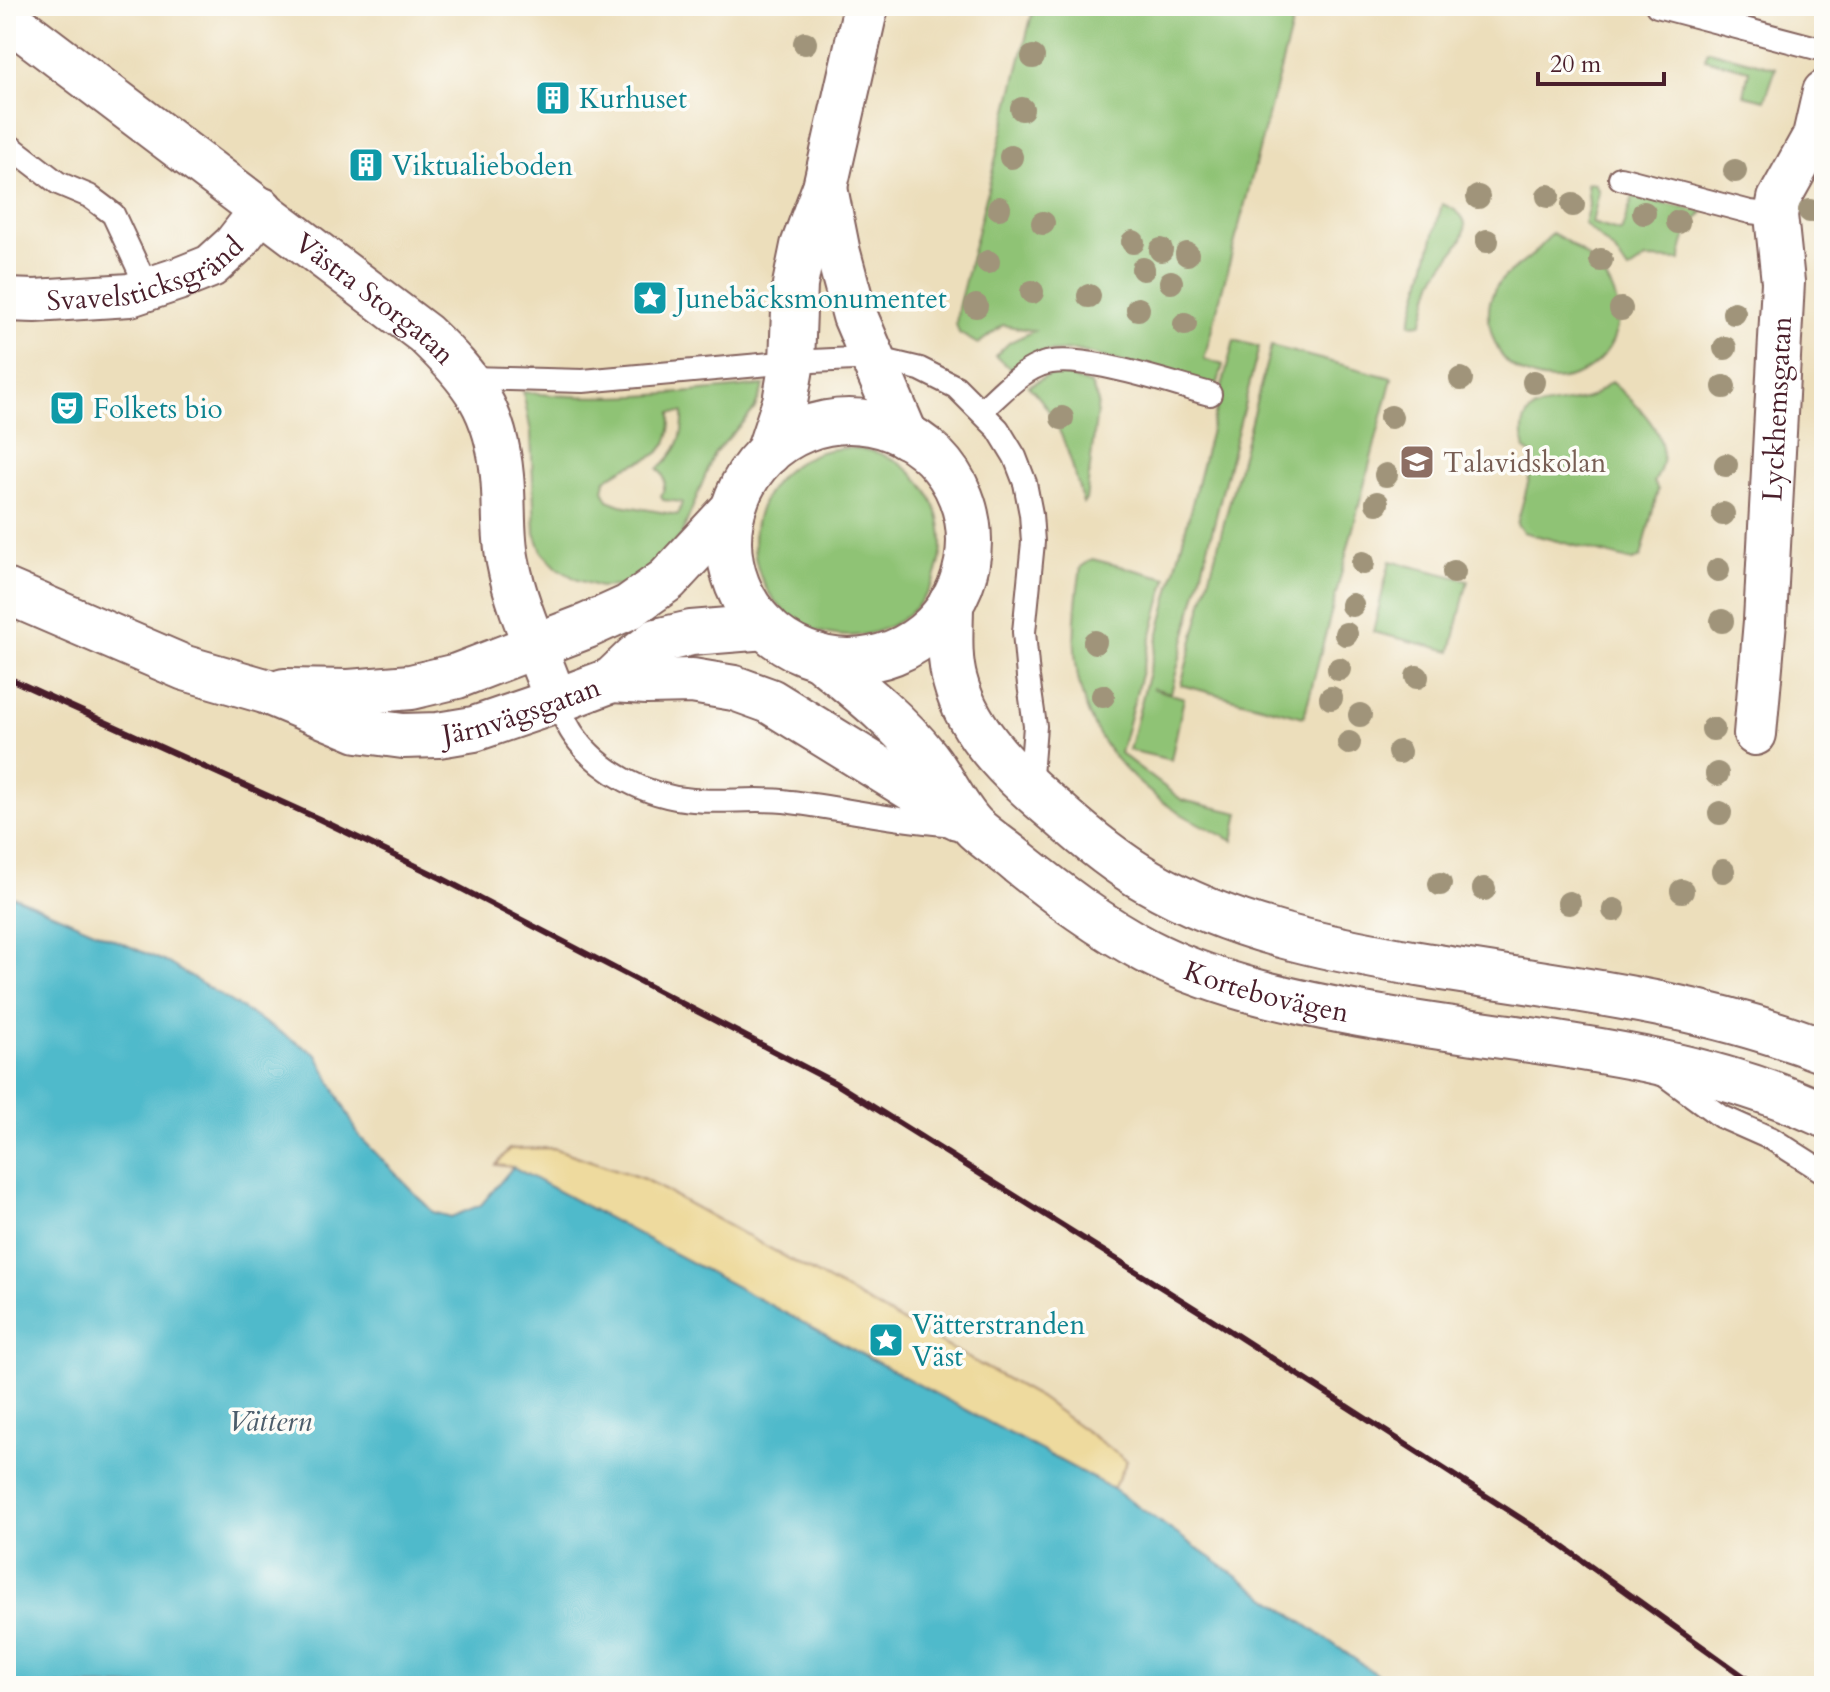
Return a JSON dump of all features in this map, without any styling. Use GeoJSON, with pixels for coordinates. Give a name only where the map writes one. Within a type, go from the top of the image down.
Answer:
{"type":"FeatureCollection","features":[{"type":"Feature","properties":{"kind":"street"},"geometry":{"type":"LineString","coordinates":[[768,453],[785,402],[792,362],[795,285],[800,259],[825,187],[866,6]]}},
{"type":"Feature","properties":{"kind":"street","name":"Västra Storgatan"},"geometry":{"type":"LineString","coordinates":[[6,17],[425,334],[469,378],[482,399],[494,429],[502,473],[507,559],[516,595],[556,701]]}},
{"type":"Feature","properties":{"kind":"street","name":"Lyckhemsgatan"},"geometry":{"type":"LineString","coordinates":[[1755,734],[1765,621],[1783,282],[1776,215],[1779,199],[1819,137],[1824,92]]}},
{"type":"Feature","properties":{"kind":"street"},"geometry":{"type":"LineString","coordinates":[[825,187],[855,316],[906,436]]}},
{"type":"Feature","properties":{"kind":"street","name":"Svavelsticksgränd"},"geometry":{"type":"LineString","coordinates":[[20,300],[130,295],[211,266],[234,245],[262,209]]}},
{"type":"Feature","properties":{"kind":"street"},"geometry":{"type":"LineString","coordinates":[[6,271],[18,278],[20,300]]}},
{"type":"Feature","properties":{"kind":"street"},"geometry":{"type":"LineString","coordinates":[[834,422],[875,424],[906,436],[943,466],[965,510],[969,534],[968,558],[959,589],[936,623],[916,640],[893,652],[868,659],[842,660],[817,656],[790,645],[766,627],[744,598],[734,573],[729,545],[733,509],[747,478],[768,453],[795,434],[834,422]]}},
{"type":"Feature","properties":{"kind":"street","name":"Järnvägsgatan"},"geometry":{"type":"LineString","coordinates":[[265,691],[349,692],[411,687],[457,676],[587,626],[629,607],[667,580],[733,509]]}},
{"type":"Feature","properties":{"kind":"street","name":"Järnvägsgatan"},"geometry":{"type":"LineString","coordinates":[[6,591],[185,668],[265,691],[358,730],[403,736],[438,735],[474,729],[556,701],[612,680],[657,641],[691,633],[766,627]]}},
{"type":"Feature","properties":{"kind":"street","name":"Kortebovägen"},"geometry":{"type":"LineString","coordinates":[[951,603],[954,679],[961,701],[979,733],[1030,789],[1090,841],[1148,881],[1208,910],[1264,930],[1333,949],[1667,1004],[1780,1033],[1824,1051]]}},
{"type":"Feature","properties":{"kind":"street","name":"Kortebovägen"},"geometry":{"type":"LineString","coordinates":[[817,656],[886,712],[928,759],[973,826],[1102,926],[1149,952],[1213,978],[1303,1004],[1717,1074],[1824,1115]]}},
{"type":"Feature","properties":{"kind":"street"},"geometry":{"type":"LineString","coordinates":[[612,680],[692,681],[734,688],[770,701],[973,826]]}},
{"type":"Feature","properties":{"kind":"lane"},"geometry":{"type":"LineString","coordinates":[[1657,6],[1727,16],[1824,50]]}},
{"type":"Feature","properties":{"kind":"lane"},"geometry":{"type":"LineString","coordinates":[[6,143],[58,183],[89,196],[113,214],[148,289]]}},
{"type":"Feature","properties":{"kind":"lane"},"geometry":{"type":"LineString","coordinates":[[1620,178],[1750,212],[1776,215]]}},
{"type":"Feature","properties":{"kind":"lane"},"geometry":{"type":"LineString","coordinates":[[469,378],[583,381],[792,362],[874,358],[920,369],[956,387],[998,429],[1015,457],[1025,483],[1031,514],[1033,542],[1024,632],[1035,726],[1030,789]]}},
{"type":"Feature","properties":{"kind":"lane"},"geometry":{"type":"LineString","coordinates":[[981,411],[1027,371],[1044,363],[1072,361],[1210,394]]}},
{"type":"Feature","properties":{"kind":"lane"},"geometry":{"type":"LineString","coordinates":[[556,701],[572,733],[592,756],[621,779],[656,791],[690,800],[787,801],[909,822],[973,826]]}},
{"type":"Feature","properties":{"kind":"lane"},"geometry":{"type":"LineString","coordinates":[[1642,1059],[1720,1116],[1772,1139],[1824,1172]]}},
{"type":"Feature","properties":{"kind":"green space"},"geometry":{"type":"Polygon","coordinates":[[[1034,6],[1297,6],[1204,359],[1223,365],[1217,386],[1075,350],[1041,352],[1011,369],[995,356],[1010,342],[1034,331],[1003,325],[978,344],[959,333],[956,324],[958,308],[1034,6]]]}},
{"type":"Feature","properties":{"kind":"green space"},"geometry":{"type":"Polygon","coordinates":[[[1708,50],[1776,68],[1765,100],[1744,95],[1749,70],[1705,59],[1708,50]]]}},
{"type":"Feature","properties":{"kind":"green space"},"geometry":{"type":"Polygon","coordinates":[[[1587,183],[1595,184],[1599,192],[1592,223],[1621,232],[1633,197],[1703,212],[1687,234],[1681,260],[1646,259],[1628,271],[1615,252],[1584,224],[1589,205],[1587,183]]]}},
{"type":"Feature","properties":{"kind":"green space"},"geometry":{"type":"Polygon","coordinates":[[[1442,204],[1457,212],[1464,220],[1465,229],[1462,239],[1434,280],[1422,323],[1410,324],[1442,204]]]}},
{"type":"Feature","properties":{"kind":"green space"},"geometry":{"type":"Polygon","coordinates":[[[1552,233],[1581,251],[1598,267],[1615,297],[1618,315],[1616,332],[1609,348],[1598,361],[1569,378],[1552,380],[1528,375],[1507,362],[1494,340],[1489,311],[1498,284],[1534,254],[1552,233]]]}},
{"type":"Feature","properties":{"kind":"green space"},"geometry":{"type":"Polygon","coordinates":[[[1234,340],[1259,347],[1171,693],[1152,688],[1184,698],[1171,760],[1129,750],[1234,340]]]}},
{"type":"Feature","properties":{"kind":"green space"},"geometry":{"type":"Polygon","coordinates":[[[1271,346],[1392,378],[1304,717],[1181,685],[1271,346]]]}},
{"type":"Feature","properties":{"kind":"green space"},"geometry":{"type":"Polygon","coordinates":[[[1059,373],[1091,385],[1098,402],[1086,500],[1083,503],[1057,425],[1028,386],[1059,373]]]}},
{"type":"Feature","properties":{"kind":"green space"},"geometry":{"type":"Polygon","coordinates":[[[1611,382],[1653,426],[1663,453],[1654,482],[1658,490],[1641,557],[1633,561],[1523,532],[1517,524],[1535,457],[1525,450],[1525,420],[1540,407],[1590,397],[1611,382]]]}},
{"type":"Feature","properties":{"kind":"green space"},"geometry":{"type":"Polygon","coordinates":[[[764,385],[754,410],[714,454],[681,536],[640,581],[600,587],[578,580],[557,568],[542,552],[535,533],[531,432],[523,392],[613,397],[764,385]],[[683,412],[671,413],[666,444],[659,452],[605,481],[603,490],[608,500],[678,515],[682,502],[663,500],[661,496],[665,481],[658,469],[678,444],[683,412]]]}},
{"type":"Feature","properties":{"kind":"green space"},"geometry":{"type":"Polygon","coordinates":[[[848,448],[884,455],[914,476],[935,506],[942,542],[935,578],[914,608],[884,629],[848,636],[812,629],[782,608],[761,578],[754,542],[761,506],[782,476],[812,455],[848,448]]]}},
{"type":"Feature","properties":{"kind":"green space"},"geometry":{"type":"Polygon","coordinates":[[[1092,559],[1167,578],[1120,753],[1182,800],[1239,813],[1233,841],[1173,809],[1141,785],[1116,760],[1098,733],[1085,704],[1077,674],[1075,641],[1081,567],[1092,559]]]}},
{"type":"Feature","properties":{"kind":"green space"},"geometry":{"type":"Polygon","coordinates":[[[1390,561],[1468,580],[1451,651],[1373,632],[1390,561]]]}},
{"type":"Feature","properties":{"kind":"sand","name":"Vätterstranden Väst"},"geometry":{"type":"Polygon","coordinates":[[[553,1148],[644,1179],[1039,1397],[1127,1461],[1113,1489],[513,1167],[496,1165],[509,1149],[553,1148]]]}},
{"type":"Feature","properties":{"kind":"water","name":"Vättern"},"geometry":{"type":"Polygon","coordinates":[[[6,893],[168,963],[317,1055],[359,1136],[433,1212],[451,1217],[481,1205],[513,1167],[1113,1489],[1393,1686],[6,1686],[6,893]]]}},
{"type":"Feature","properties":{"kind":"railway"},"geometry":{"type":"LineString","coordinates":[[6,677],[441,878],[835,1083],[1199,1311],[1548,1536],[1757,1686]]}},
{"type":"Feature","properties":{"kind":"place","name":"Kurhuset"},"geometry":{"type":"Point","coordinates":[553,98]}},
{"type":"Feature","properties":{"kind":"place","name":"Viktualieboden"},"geometry":{"type":"Point","coordinates":[366,165]}},
{"type":"Feature","properties":{"kind":"place","name":"Junebäcksmonumentet"},"geometry":{"type":"Point","coordinates":[650,298]}},
{"type":"Feature","properties":{"kind":"place","name":"Folkets bio"},"geometry":{"type":"Point","coordinates":[67,408]}},
{"type":"Feature","properties":{"kind":"place","name":"Talavidskolan"},"geometry":{"type":"Point","coordinates":[1417,462]}},
{"type":"Feature","properties":{"kind":"place","name":"Vätterstranden Väst"},"geometry":{"type":"Point","coordinates":[886,1340]}}]}
